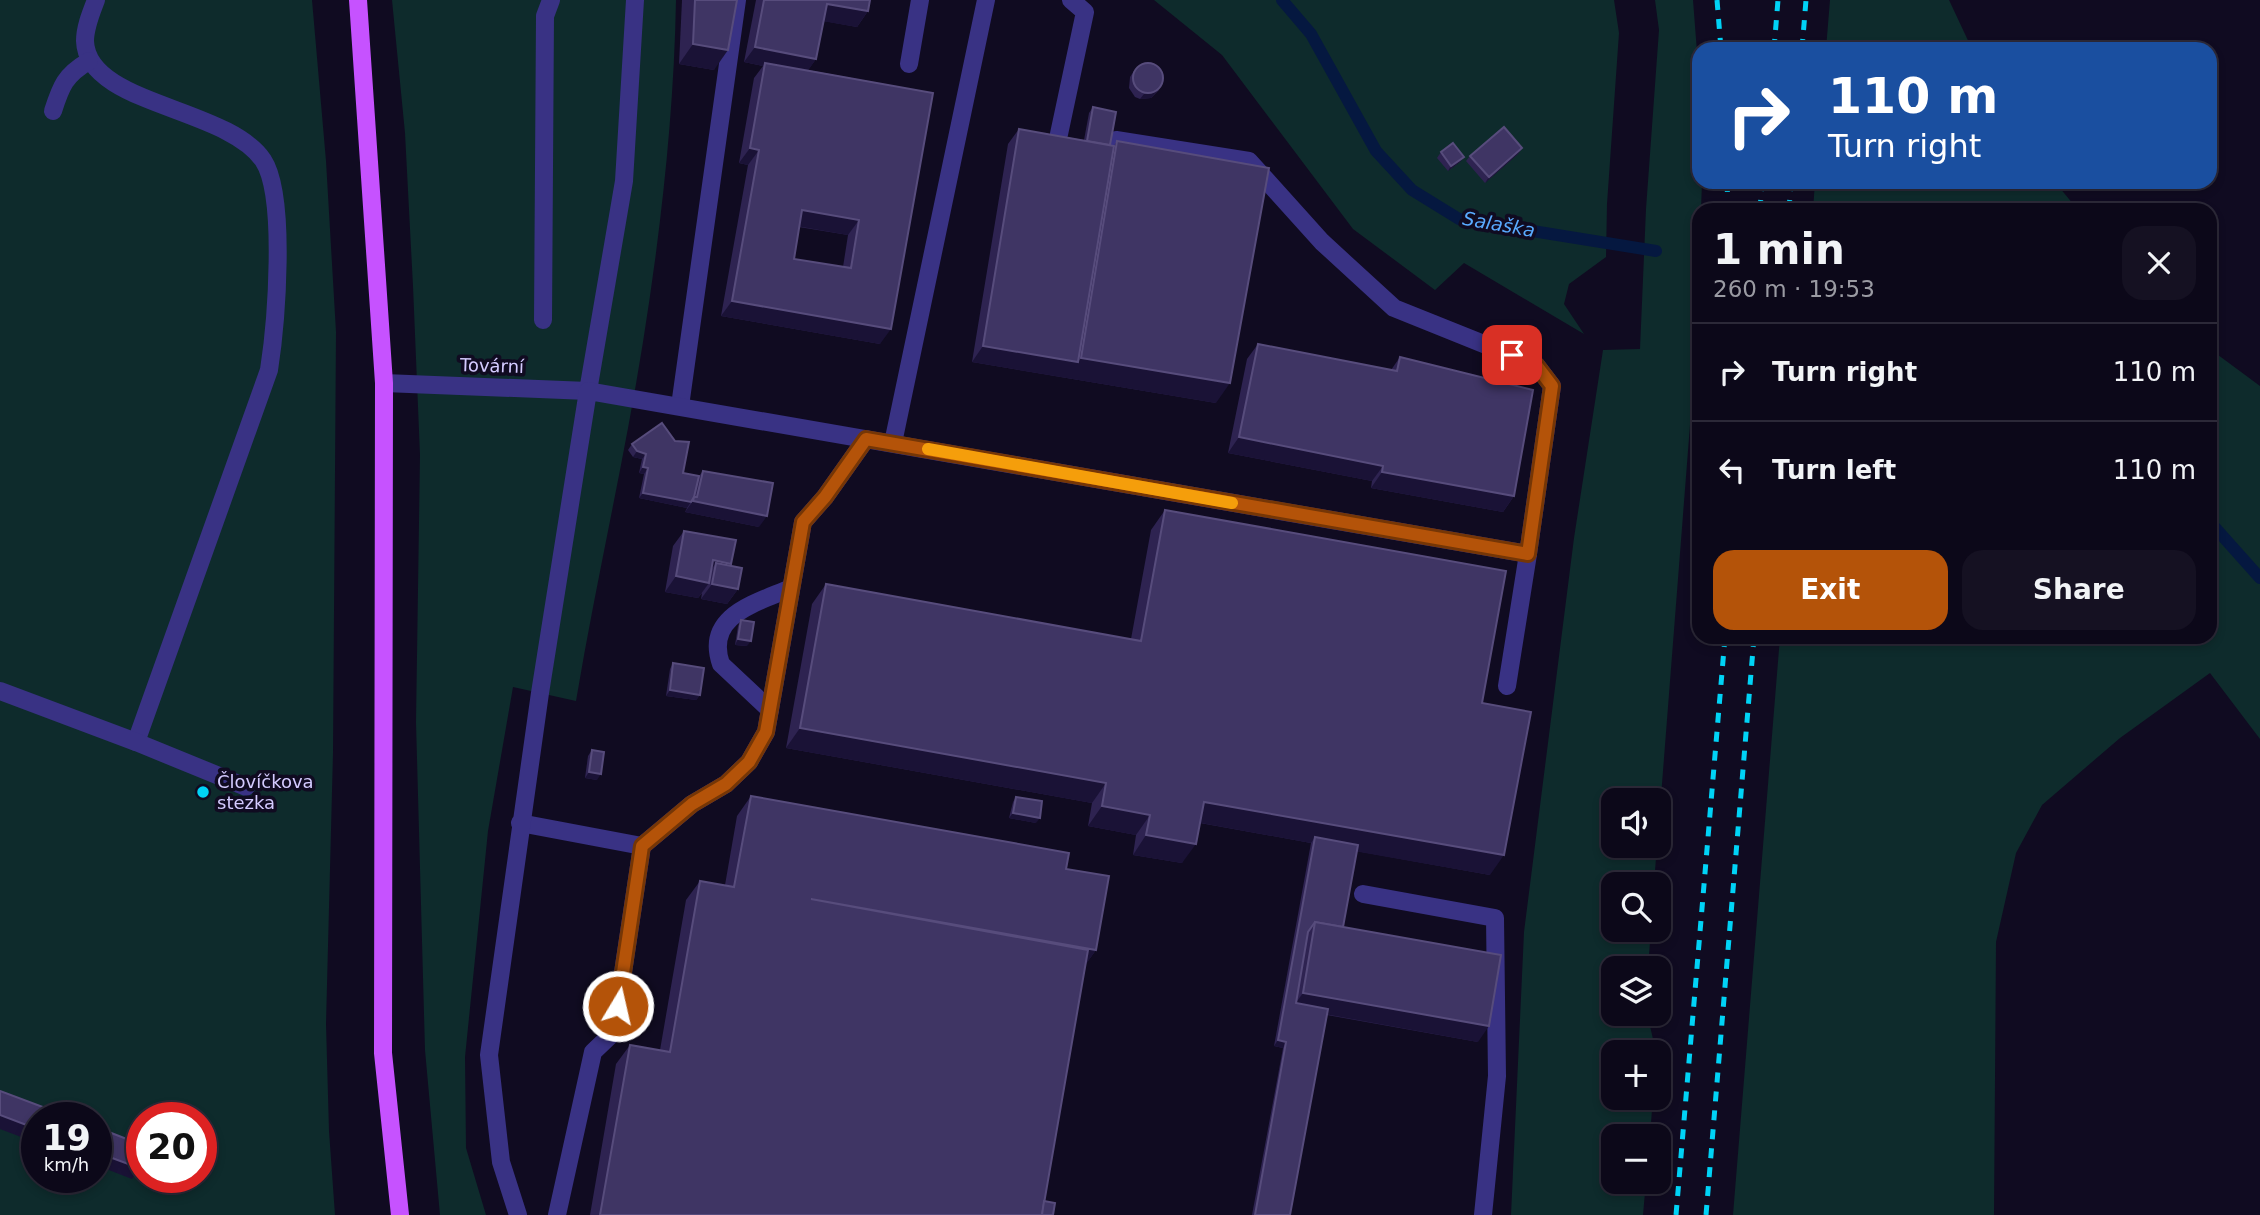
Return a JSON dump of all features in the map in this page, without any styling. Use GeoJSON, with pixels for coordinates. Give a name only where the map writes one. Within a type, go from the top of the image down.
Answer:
{"type":"FeatureCollection","features":[{"type":"Feature","properties":{"kind":"main road"},"geometry":{"type":"LineString","coordinates":[[358,0],[384,383],[383,1053],[400,1215]]}},
{"type":"Feature","properties":{"kind":"street"},"geometry":{"type":"LineString","coordinates":[[96,0],[86,30],[85,43],[89,61],[114,85],[221,127],[255,150],[268,169],[274,187],[276,220],[275,325],[269,370],[136,741]]}},
{"type":"Feature","properties":{"kind":"street"},"geometry":{"type":"LineString","coordinates":[[543,320],[545,16],[551,0]]}},
{"type":"Feature","properties":{"kind":"street"},"geometry":{"type":"LineString","coordinates":[[518,1215],[502,1162],[489,1055],[520,824],[624,181],[635,0]]}},
{"type":"Feature","properties":{"kind":"street"},"geometry":{"type":"LineString","coordinates":[[680,407],[737,0]]}},
{"type":"Feature","properties":{"kind":"street"},"geometry":{"type":"LineString","coordinates":[[909,64],[920,0]]}},
{"type":"Feature","properties":{"kind":"street"},"geometry":{"type":"LineString","coordinates":[[893,443],[986,0]]}},
{"type":"Feature","properties":{"kind":"street"},"geometry":{"type":"LineString","coordinates":[[1059,134],[1085,12],[1071,0]]}},
{"type":"Feature","properties":{"kind":"street"},"geometry":{"type":"LineString","coordinates":[[53,111],[62,85],[70,75],[89,61]]}},
{"type":"Feature","properties":{"kind":"street"},"geometry":{"type":"LineString","coordinates":[[1116,140],[1249,161],[1322,242],[1394,308],[1536,365],[1552,386],[1507,686]]}},
{"type":"Feature","properties":{"kind":"street","name":"Tovární"},"geometry":{"type":"LineString","coordinates":[[384,383],[588,391],[1528,554]]}},
{"type":"Feature","properties":{"kind":"street"},"geometry":{"type":"LineString","coordinates":[[557,1215],[593,1052],[614,1032],[642,846],[692,804],[726,784],[749,762],[766,732],[803,522],[825,497],[866,439]]}},
{"type":"Feature","properties":{"kind":"street"},"geometry":{"type":"LineString","coordinates":[[770,710],[721,664],[718,655],[719,630],[724,622],[738,612],[791,588]]}},
{"type":"Feature","properties":{"kind":"street"},"geometry":{"type":"LineString","coordinates":[[0,691],[136,741],[246,786]]}},
{"type":"Feature","properties":{"kind":"street"},"geometry":{"type":"LineString","coordinates":[[520,824],[642,846]]}},
{"type":"Feature","properties":{"kind":"street"},"geometry":{"type":"LineString","coordinates":[[1363,894],[1495,918],[1497,1076],[1483,1215]]}},
{"type":"Feature","properties":{"kind":"green space"},"geometry":{"type":"Polygon","coordinates":[[[0,0],[312,0],[326,161],[336,332],[333,753],[326,1024],[335,1215],[0,1215],[0,0]]]}},
{"type":"Feature","properties":{"kind":"green space"},"geometry":{"type":"Polygon","coordinates":[[[392,0],[676,0],[669,129],[650,300],[576,701],[513,687],[488,831],[465,1057],[466,1148],[486,1215],[440,1215],[425,1050],[416,722],[420,455],[405,133],[392,0]]]}},
{"type":"Feature","properties":{"kind":"green space"},"geometry":{"type":"Polygon","coordinates":[[[1154,0],[1614,0],[1619,33],[1606,257],[1569,284],[1564,304],[1584,334],[1464,263],[1435,290],[1353,229],[1222,55],[1154,0]]]}},
{"type":"Feature","properties":{"kind":"green space"},"geometry":{"type":"Polygon","coordinates":[[[1655,0],[1693,0],[1696,42],[1692,42],[1692,189],[1702,189],[1701,203],[1692,203],[1692,400],[1662,788],[1601,788],[1601,858],[1656,858],[1655,872],[1601,872],[1601,942],[1650,942],[1649,956],[1601,956],[1601,1026],[1650,1026],[1653,1040],[1601,1040],[1601,1110],[1652,1110],[1651,1124],[1601,1124],[1601,1194],[1645,1194],[1643,1215],[1511,1215],[1524,932],[1574,538],[1603,350],[1640,349],[1646,209],[1659,30],[1655,0]]]}},
{"type":"Feature","properties":{"kind":"green space"},"geometry":{"type":"Polygon","coordinates":[[[1830,0],[1949,0],[1969,42],[1827,42],[1830,0]]]}},
{"type":"Feature","properties":{"kind":"green space"},"geometry":{"type":"Polygon","coordinates":[[[1814,189],[2061,189],[2072,203],[1814,203],[1814,189]]]}},
{"type":"Feature","properties":{"kind":"green space"},"geometry":{"type":"Polygon","coordinates":[[[2217,354],[2260,386],[2260,739],[2210,673],[2120,738],[2042,805],[2016,853],[1996,942],[1994,1215],[1733,1215],[1779,644],[2217,644],[2217,354]]]}},
{"type":"Feature","properties":{"kind":"building"},"geometry":{"type":"Polygon","coordinates":[[[695,0],[737,0],[728,50],[693,44],[695,0]]]}},
{"type":"Feature","properties":{"kind":"building"},"geometry":{"type":"Polygon","coordinates":[[[764,0],[870,0],[868,11],[827,4],[816,59],[755,47],[764,0]]]}},
{"type":"Feature","properties":{"kind":"building"},"geometry":{"type":"Polygon","coordinates":[[[765,63],[933,93],[891,329],[732,301],[759,150],[750,148],[765,63]],[[802,210],[794,259],[851,268],[859,220],[802,210]]]}},
{"type":"Feature","properties":{"kind":"building"},"geometry":{"type":"Polygon","coordinates":[[[1148,63],[1159,67],[1163,78],[1159,89],[1148,93],[1137,89],[1133,78],[1137,67],[1148,63]]]}},
{"type":"Feature","properties":{"kind":"building"},"geometry":{"type":"Polygon","coordinates":[[[1093,107],[1116,112],[1110,145],[1087,141],[1093,107]]]}},
{"type":"Feature","properties":{"kind":"building"},"geometry":{"type":"Polygon","coordinates":[[[1504,127],[1522,148],[1489,177],[1470,156],[1504,127]]]}},
{"type":"Feature","properties":{"kind":"building"},"geometry":{"type":"Polygon","coordinates":[[[1019,129],[1114,146],[1078,362],[983,346],[1019,129]]]}},
{"type":"Feature","properties":{"kind":"building"},"geometry":{"type":"Polygon","coordinates":[[[1117,141],[1269,168],[1230,383],[1081,358],[1117,141]]]}},
{"type":"Feature","properties":{"kind":"building"},"geometry":{"type":"Polygon","coordinates":[[[1453,143],[1464,157],[1451,166],[1441,152],[1453,143]]]}},
{"type":"Feature","properties":{"kind":"building"},"geometry":{"type":"Polygon","coordinates":[[[1258,344],[1397,371],[1400,357],[1533,390],[1514,496],[1382,472],[1383,466],[1239,437],[1258,344]]]}},
{"type":"Feature","properties":{"kind":"building"},"geometry":{"type":"Polygon","coordinates":[[[662,423],[675,441],[689,442],[683,473],[699,476],[691,502],[643,493],[648,468],[643,467],[646,454],[637,451],[632,444],[662,423]]]}},
{"type":"Feature","properties":{"kind":"building"},"geometry":{"type":"Polygon","coordinates":[[[703,471],[773,483],[767,516],[693,501],[694,497],[697,497],[703,471]]]}},
{"type":"Feature","properties":{"kind":"building"},"geometry":{"type":"Polygon","coordinates":[[[1165,510],[1506,571],[1482,703],[1531,712],[1504,855],[1204,802],[1196,844],[1146,835],[1150,815],[1102,806],[1106,783],[800,728],[826,584],[1141,641],[1165,510]]]}},
{"type":"Feature","properties":{"kind":"building"},"geometry":{"type":"Polygon","coordinates":[[[684,531],[736,540],[731,564],[713,560],[709,583],[676,576],[684,531]]]}},
{"type":"Feature","properties":{"kind":"building"},"geometry":{"type":"Polygon","coordinates":[[[716,563],[742,568],[738,589],[712,584],[716,563]]]}},
{"type":"Feature","properties":{"kind":"building"},"geometry":{"type":"Polygon","coordinates":[[[741,620],[754,622],[751,641],[738,639],[741,620]]]}},
{"type":"Feature","properties":{"kind":"building"},"geometry":{"type":"Polygon","coordinates":[[[673,663],[704,668],[700,695],[670,690],[673,663]]]}},
{"type":"Feature","properties":{"kind":"building"},"geometry":{"type":"Polygon","coordinates":[[[592,750],[604,752],[601,774],[589,772],[592,750]]]}},
{"type":"Feature","properties":{"kind":"building"},"geometry":{"type":"Polygon","coordinates":[[[751,796],[1069,853],[1066,869],[1109,876],[1096,950],[811,899],[1088,950],[1042,1215],[600,1215],[630,1045],[670,1052],[700,881],[734,887],[751,796]]]}},
{"type":"Feature","properties":{"kind":"building"},"geometry":{"type":"Polygon","coordinates":[[[1016,797],[1042,801],[1040,818],[1013,813],[1016,797]]]}},
{"type":"Feature","properties":{"kind":"building"},"geometry":{"type":"Polygon","coordinates":[[[1315,837],[1358,845],[1343,927],[1315,922],[1308,932],[1296,1003],[1328,1009],[1290,1215],[1255,1215],[1286,1042],[1278,1040],[1315,837]]]}},
{"type":"Feature","properties":{"kind":"building"},"geometry":{"type":"Polygon","coordinates":[[[1315,922],[1501,955],[1489,1026],[1303,993],[1315,922]]]}},
{"type":"Feature","properties":{"kind":"building"},"geometry":{"type":"Polygon","coordinates":[[[0,1091],[29,1102],[21,1102],[21,1123],[0,1115],[0,1091]]]}},
{"type":"Feature","properties":{"kind":"building"},"geometry":{"type":"Polygon","coordinates":[[[112,1133],[126,1139],[126,1163],[112,1158],[112,1133]]]}},
{"type":"Feature","properties":{"kind":"building"},"geometry":{"type":"Polygon","coordinates":[[[1044,1201],[1055,1203],[1053,1215],[1042,1215],[1044,1201]]]}},
{"type":"Feature","properties":{"kind":"waterway","name":"Salaška"},"geometry":{"type":"LineString","coordinates":[[1282,0],[1311,34],[1376,151],[1412,190],[1459,219],[1656,251]]}},
{"type":"Feature","properties":{"kind":"waterway","name":"Salaška"},"geometry":{"type":"LineString","coordinates":[[2217,530],[2260,578]]}},
{"type":"Feature","properties":{"kind":"railway"},"geometry":{"type":"LineString","coordinates":[[1717,0],[1720,42]]}},
{"type":"Feature","properties":{"kind":"railway"},"geometry":{"type":"LineString","coordinates":[[1775,42],[1778,0]]}},
{"type":"Feature","properties":{"kind":"railway"},"geometry":{"type":"LineString","coordinates":[[1803,42],[1806,0]]}},
{"type":"Feature","properties":{"kind":"railway"},"geometry":{"type":"LineString","coordinates":[[1727,189],[1728,203]]}},
{"type":"Feature","properties":{"kind":"railway"},"geometry":{"type":"LineString","coordinates":[[1760,203],[1762,189]]}},
{"type":"Feature","properties":{"kind":"railway"},"geometry":{"type":"LineString","coordinates":[[1790,189],[1790,203]]}},
{"type":"Feature","properties":{"kind":"railway"},"geometry":{"type":"LineString","coordinates":[[1676,1215],[1724,644]]}},
{"type":"Feature","properties":{"kind":"railway"},"geometry":{"type":"LineString","coordinates":[[1706,1215],[1753,644]]}},
{"type":"Feature","properties":{"kind":"slow traffic"},"geometry":{"type":"LineString","coordinates":[[928,449],[1232,503]]}},
{"type":"Feature","properties":{"kind":"place","name":"Človíčkova stezka"},"geometry":{"type":"Point","coordinates":[203,792]}},
{"type":"Feature","properties":{"kind":"route"},"geometry":{"type":"LineString","coordinates":[[618,1006],[642,846],[692,804],[726,784],[749,762],[766,732],[803,522],[825,497],[866,439],[1528,554],[1552,386],[1536,365],[1512,355]]}}]}
